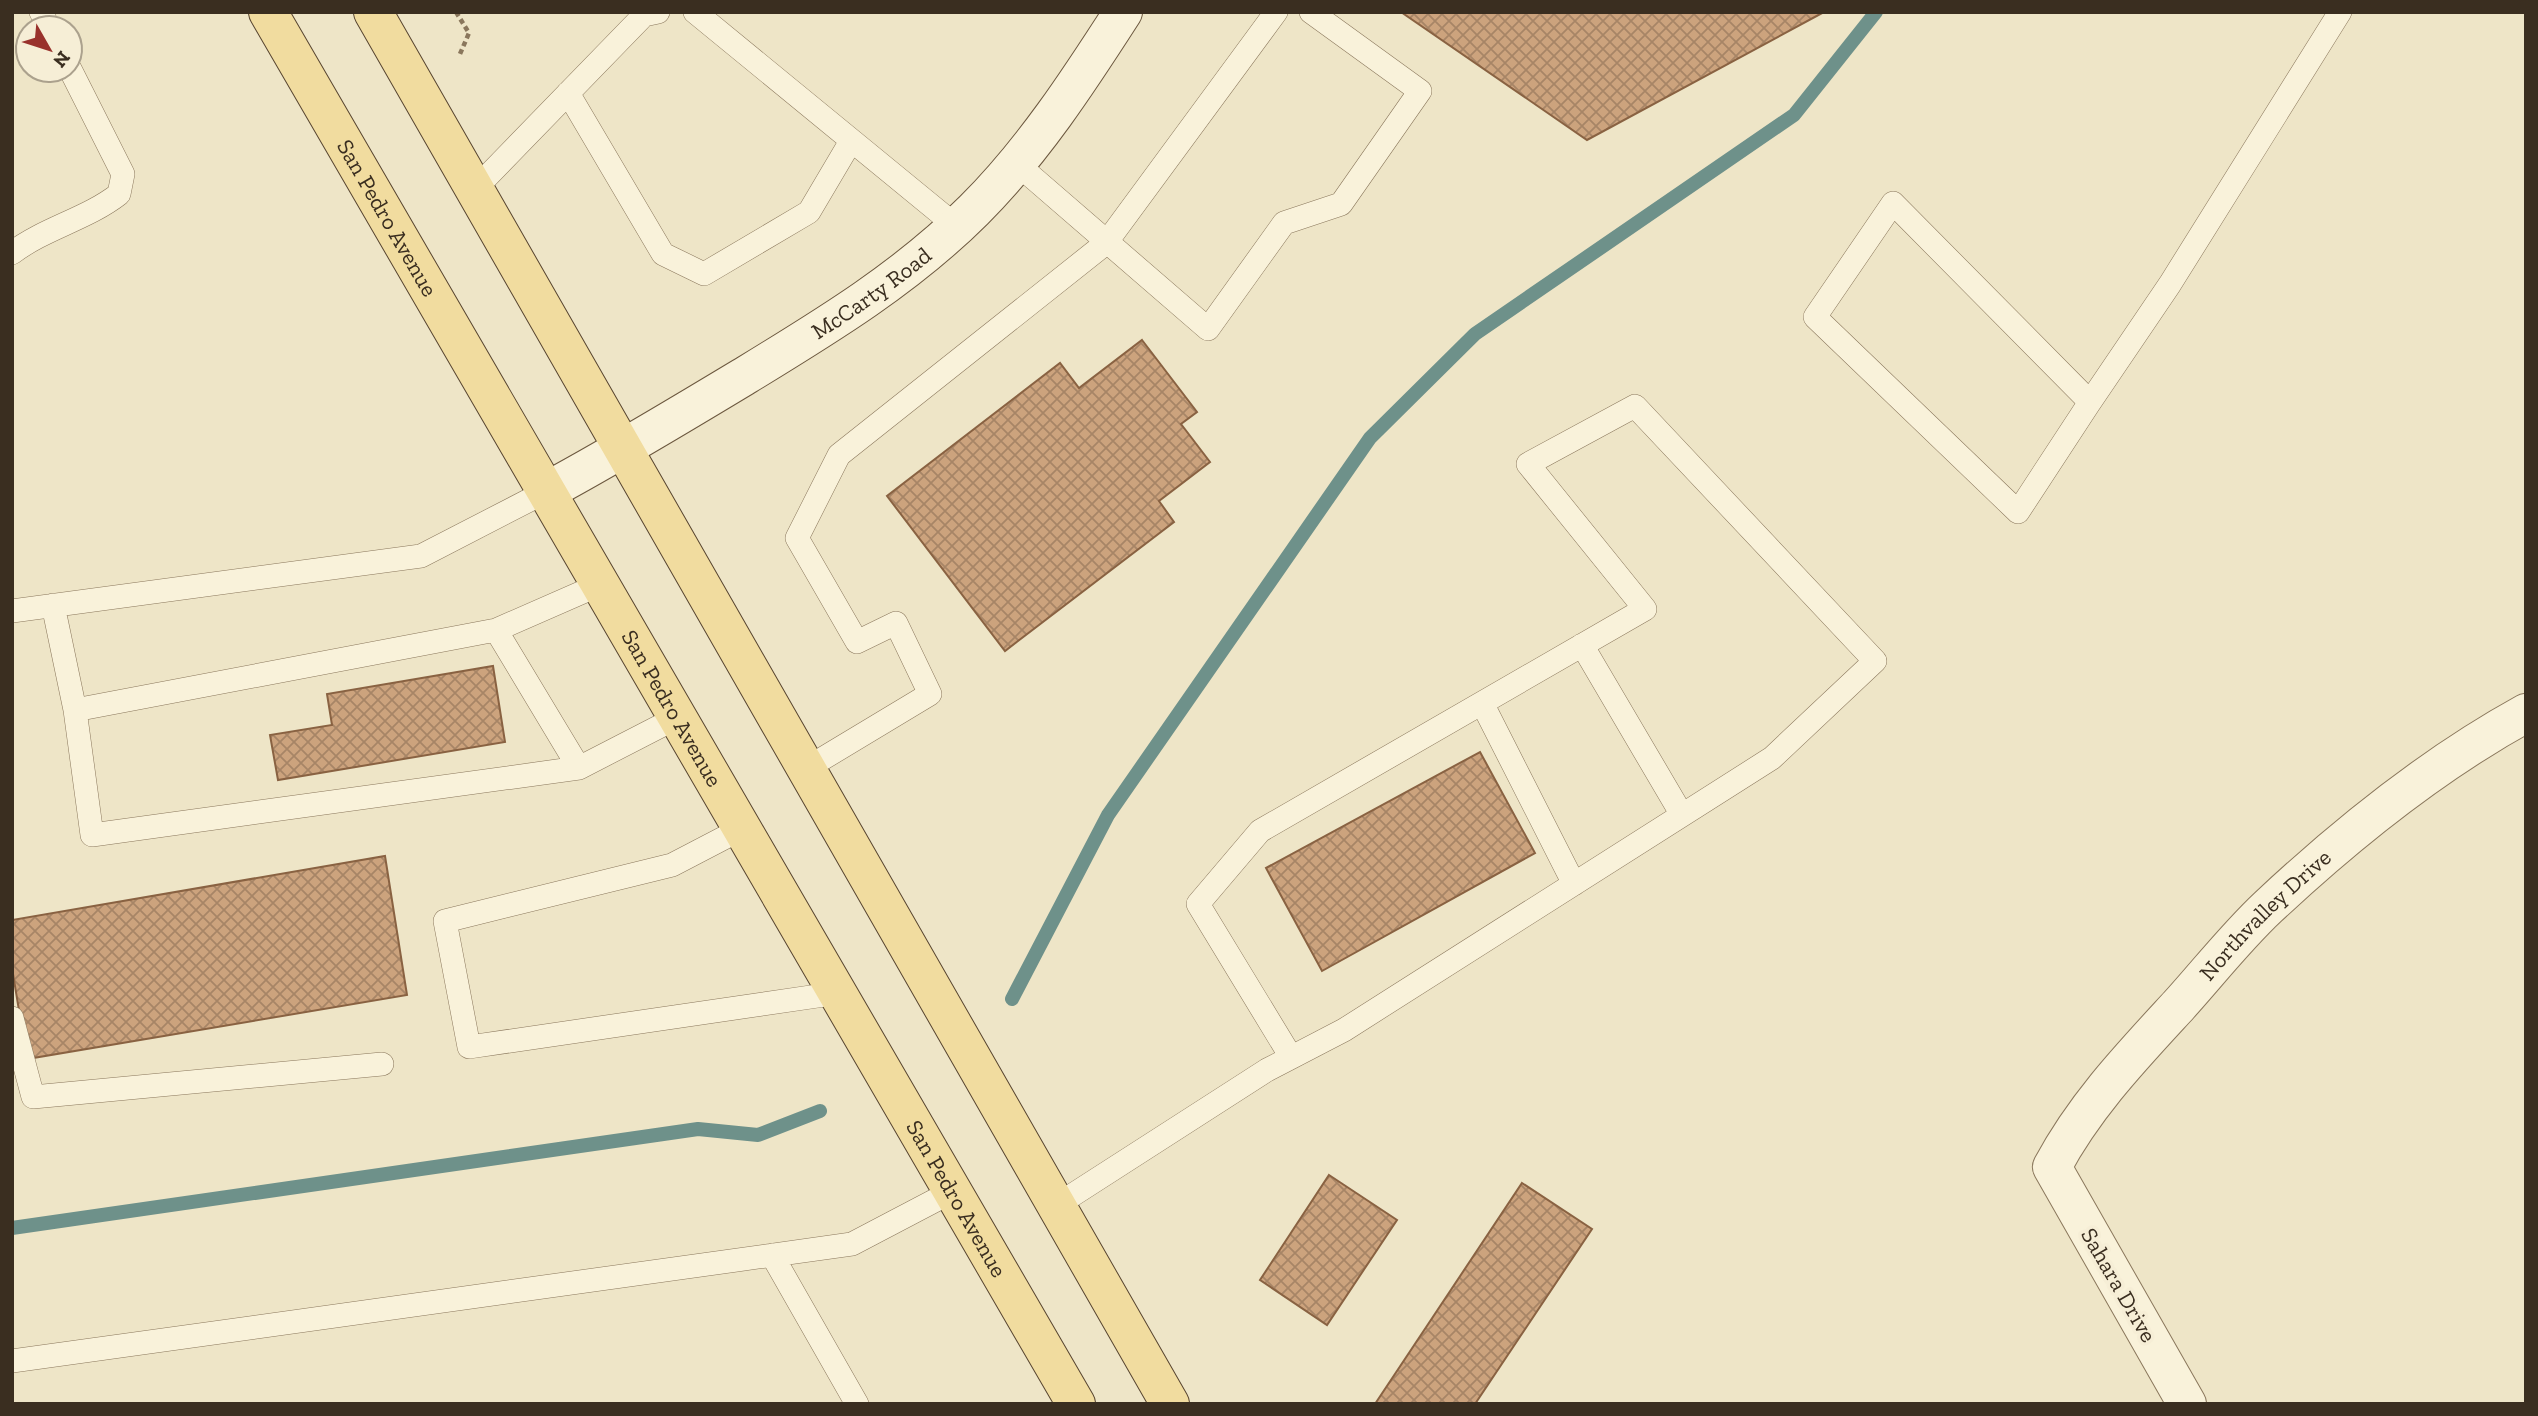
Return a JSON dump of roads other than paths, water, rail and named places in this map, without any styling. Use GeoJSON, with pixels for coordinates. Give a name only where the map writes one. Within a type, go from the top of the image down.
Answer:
{"type":"FeatureCollection","features":[{"type":"Feature","properties":{"kind":"main road","name":"San Pedro Avenue"},"geometry":{"type":"LineString","coordinates":[[268,12],[1076,1404]]}},
{"type":"Feature","properties":{"kind":"main road"},"geometry":{"type":"LineString","coordinates":[[373,12],[1170,1404]]}},
{"type":"Feature","properties":{"kind":"street","name":"McCarty Road"},"geometry":{"type":"LineString","coordinates":[[547,491],[624,449],[838,320],[909,268],[956,226],[1016,163],[1059,108],[1124,12]]}},
{"type":"Feature","properties":{"kind":"street","name":"Northvalley Drive"},"geometry":{"type":"LineString","coordinates":[[2052,1167],[2071,1130],[2110,1081],[2267,908],[2376,814],[2493,731],[2526,713]]}},
{"type":"Feature","properties":{"kind":"street","name":"Sahara Drive"},"geometry":{"type":"LineString","coordinates":[[2052,1167],[2187,1404]]}},
{"type":"Feature","properties":{"kind":"lane"},"geometry":{"type":"LineString","coordinates":[[475,189],[644,15],[658,12]]}},
{"type":"Feature","properties":{"kind":"lane"},"geometry":{"type":"LineString","coordinates":[[695,12],[956,226]]}},
{"type":"Feature","properties":{"kind":"lane"},"geometry":{"type":"LineString","coordinates":[[807,768],[930,694],[896,624],[857,642],[797,538],[839,455],[1106,243],[1276,12]]}},
{"type":"Feature","properties":{"kind":"lane"},"geometry":{"type":"LineString","coordinates":[[1016,163],[1208,329],[1284,223],[1341,204],[1420,91],[1311,12]]}},
{"type":"Feature","properties":{"kind":"lane"},"geometry":{"type":"LineString","coordinates":[[2090,402],[1893,203],[1815,317],[2018,512],[2177,273],[2340,12]]}},
{"type":"Feature","properties":{"kind":"lane"},"geometry":{"type":"LineString","coordinates":[[12,253],[32,238],[104,206],[119,194],[123,174],[78,84]]}},
{"type":"Feature","properties":{"kind":"lane"},"geometry":{"type":"LineString","coordinates":[[568,93],[663,254],[704,274],[809,212],[851,141]]}},
{"type":"Feature","properties":{"kind":"lane"},"geometry":{"type":"LineString","coordinates":[[1056,1205],[1291,1057],[1344,1031],[1772,758],[1875,661],[1634,406],[1528,464],[1645,609],[1260,831],[1198,904],[1291,1057]]}},
{"type":"Feature","properties":{"kind":"lane"},"geometry":{"type":"LineString","coordinates":[[12,611],[421,556],[547,491]]}},
{"type":"Feature","properties":{"kind":"lane"},"geometry":{"type":"LineString","coordinates":[[75,710],[496,630],[601,584]]}},
{"type":"Feature","properties":{"kind":"lane"},"geometry":{"type":"LineString","coordinates":[[53,605],[75,710],[92,835],[579,768],[678,717]]}},
{"type":"Feature","properties":{"kind":"lane"},"geometry":{"type":"LineString","coordinates":[[496,630],[579,768]]}},
{"type":"Feature","properties":{"kind":"lane"},"geometry":{"type":"LineString","coordinates":[[1582,645],[1682,815]]}},
{"type":"Feature","properties":{"kind":"lane"},"geometry":{"type":"LineString","coordinates":[[1482,703],[1574,884]]}},
{"type":"Feature","properties":{"kind":"lane"},"geometry":{"type":"LineString","coordinates":[[743,828],[671,864],[445,921],[469,1046],[838,993]]}},
{"type":"Feature","properties":{"kind":"lane"},"geometry":{"type":"LineString","coordinates":[[12,1018],[33,1097],[382,1064]]}},
{"type":"Feature","properties":{"kind":"lane"},"geometry":{"type":"LineString","coordinates":[[12,1361],[852,1244],[953,1192]]}},
{"type":"Feature","properties":{"kind":"lane"},"geometry":{"type":"LineString","coordinates":[[772,1255],[857,1404]]}},
{"type":"Feature","properties":{"kind":"waterway"},"geometry":{"type":"LineString","coordinates":[[1012,999],[1108,815],[1370,438],[1475,334],[1794,115],[1876,12]]}},
{"type":"Feature","properties":{"kind":"waterway"},"geometry":{"type":"LineString","coordinates":[[12,1228],[698,1129],[758,1135],[820,1111]]}}]}
